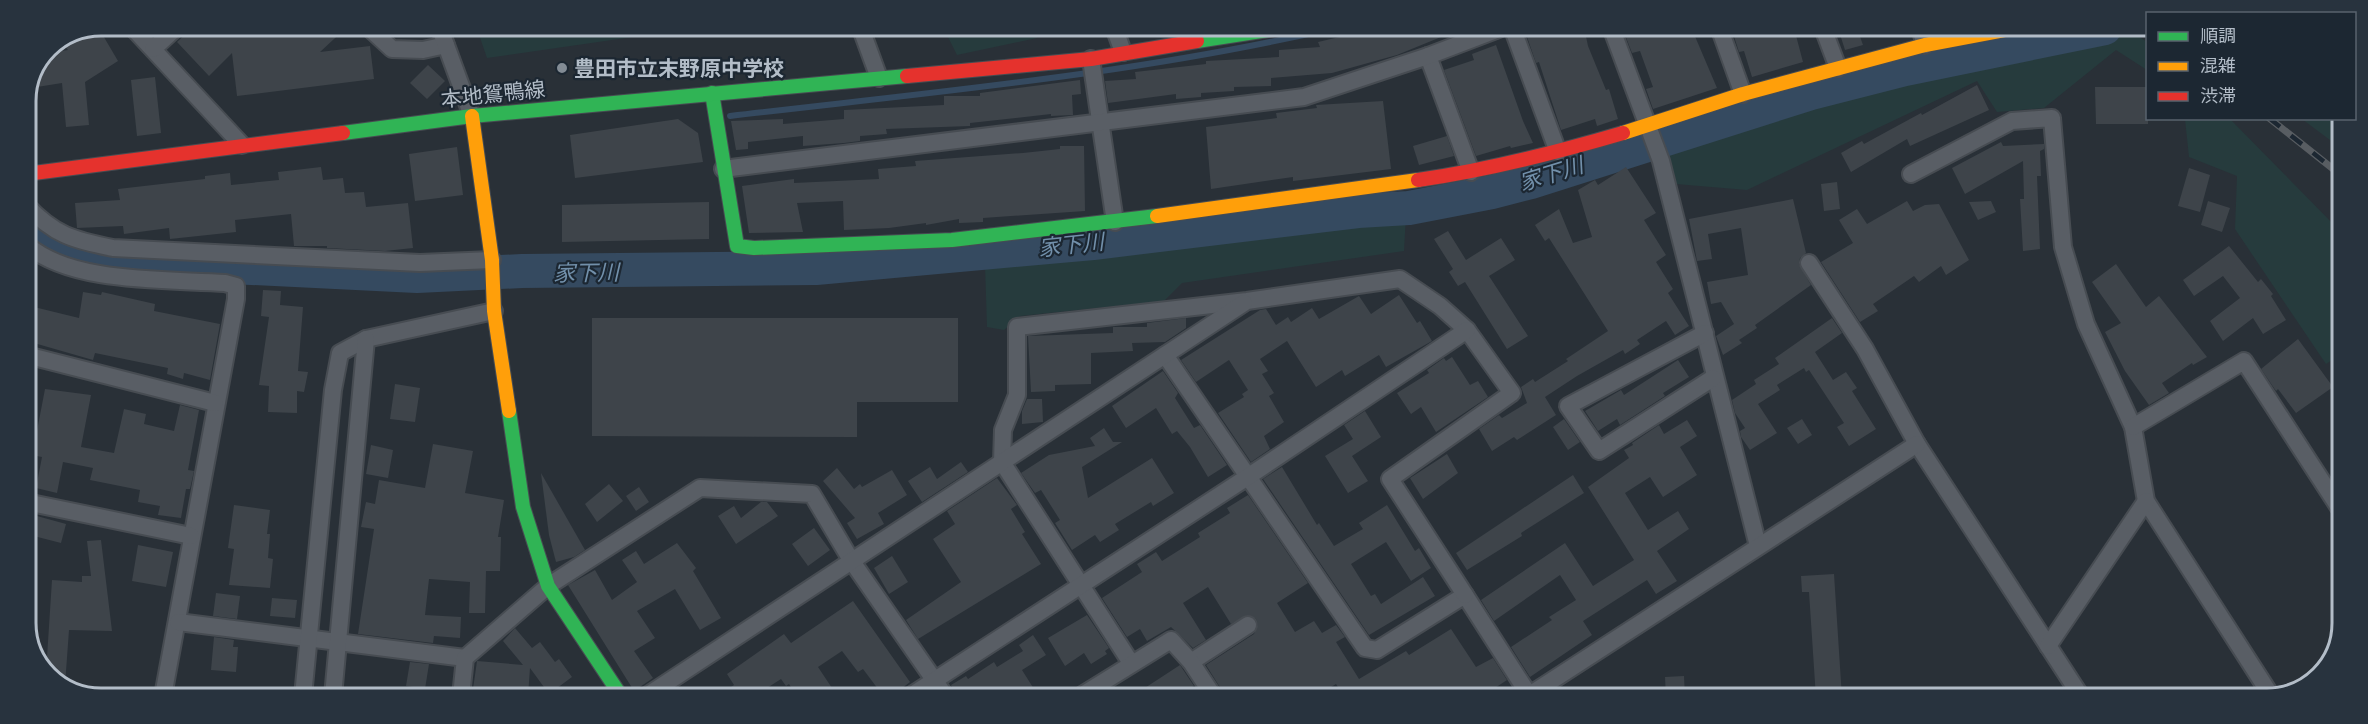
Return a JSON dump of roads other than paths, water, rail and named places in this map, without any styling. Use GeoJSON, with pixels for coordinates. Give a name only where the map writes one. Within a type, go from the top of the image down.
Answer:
{"type":"FeatureCollection","features":[{"type":"Feature","properties":{"kind":"street"},"geometry":{"type":"LineString","coordinates":[[141,36],[242,146]]}},
{"type":"Feature","properties":{"kind":"street"},"geometry":{"type":"LineString","coordinates":[[153,49],[167,36]]}},
{"type":"Feature","properties":{"kind":"street"},"geometry":{"type":"LineString","coordinates":[[378,36],[392,49],[404,51],[446,45]]}},
{"type":"Feature","properties":{"kind":"street"},"geometry":{"type":"LineString","coordinates":[[443,36],[472,116],[492,260],[494,311],[523,507],[548,586],[616,688]]}},
{"type":"Feature","properties":{"kind":"street"},"geometry":{"type":"LineString","coordinates":[[864,36],[879,78]]}},
{"type":"Feature","properties":{"kind":"street"},"geometry":{"type":"LineString","coordinates":[[1117,36],[1123,51]]}},
{"type":"Feature","properties":{"kind":"street","name":"本地鴛鴨線"},"geometry":{"type":"LineString","coordinates":[[36,173],[472,116],[1091,59],[1123,51],[1224,36]]}},
{"type":"Feature","properties":{"kind":"street"},"geometry":{"type":"LineString","coordinates":[[723,169],[1101,124],[1304,97],[1480,36]]}},
{"type":"Feature","properties":{"kind":"street"},"geometry":{"type":"LineString","coordinates":[[1515,36],[1558,152]]}},
{"type":"Feature","properties":{"kind":"street"},"geometry":{"type":"LineString","coordinates":[[1614,36],[1661,161],[1705,333],[1713,378],[1758,546]]}},
{"type":"Feature","properties":{"kind":"street"},"geometry":{"type":"LineString","coordinates":[[1722,36],[1743,94]]}},
{"type":"Feature","properties":{"kind":"street"},"geometry":{"type":"LineString","coordinates":[[1826,36],[1838,68]]}},
{"type":"Feature","properties":{"kind":"street"},"geometry":{"type":"LineString","coordinates":[[1922,36],[1925,45]]}},
{"type":"Feature","properties":{"kind":"street"},"geometry":{"type":"LineString","coordinates":[[712,93],[737,246],[754,248],[952,240],[1115,222],[1470,172],[1558,152],[1648,126],[1743,94],[1838,68],[1925,45],[1972,36]]}},
{"type":"Feature","properties":{"kind":"street"},"geometry":{"type":"LineString","coordinates":[[1428,56],[1470,172]]}},
{"type":"Feature","properties":{"kind":"street"},"geometry":{"type":"LineString","coordinates":[[1091,59],[1115,222]]}},
{"type":"Feature","properties":{"kind":"street"},"geometry":{"type":"LineString","coordinates":[[1911,174],[2012,121],[2052,118],[2063,247],[2086,324],[2133,427],[2146,501],[2266,688]]}},
{"type":"Feature","properties":{"kind":"street"},"geometry":{"type":"LineString","coordinates":[[36,216],[74,240],[113,248],[420,263],[492,260]]}},
{"type":"Feature","properties":{"kind":"street"},"geometry":{"type":"LineString","coordinates":[[36,250],[63,267],[89,273],[225,283],[236,286],[236,299],[215,403],[165,688]]}},
{"type":"Feature","properties":{"kind":"street"},"geometry":{"type":"LineString","coordinates":[[1809,264],[1865,349],[1917,444],[2076,688]]}},
{"type":"Feature","properties":{"kind":"street"},"geometry":{"type":"LineString","coordinates":[[1131,663],[1079,586],[1002,462],[1003,430],[1017,395],[1017,327],[1247,301],[1400,279],[1440,306],[1467,330],[1512,393],[1390,479],[1522,688]]}},
{"type":"Feature","properties":{"kind":"street"},"geometry":{"type":"LineString","coordinates":[[657,688],[1247,301]]}},
{"type":"Feature","properties":{"kind":"street"},"geometry":{"type":"LineString","coordinates":[[304,688],[333,390],[340,353],[366,339],[494,311]]}},
{"type":"Feature","properties":{"kind":"street"},"geometry":{"type":"LineString","coordinates":[[923,688],[1249,476],[1467,330]]}},
{"type":"Feature","properties":{"kind":"street"},"geometry":{"type":"LineString","coordinates":[[1705,333],[1568,406],[1599,451],[1713,378]]}},
{"type":"Feature","properties":{"kind":"street"},"geometry":{"type":"LineString","coordinates":[[334,688],[366,339]]}},
{"type":"Feature","properties":{"kind":"street"},"geometry":{"type":"LineString","coordinates":[[1165,355],[1365,648],[1377,650],[1465,595]]}},
{"type":"Feature","properties":{"kind":"street"},"geometry":{"type":"LineString","coordinates":[[36,358],[215,403]]}},
{"type":"Feature","properties":{"kind":"street"},"geometry":{"type":"LineString","coordinates":[[2133,427],[2244,361],[2332,497]]}},
{"type":"Feature","properties":{"kind":"street"},"geometry":{"type":"LineString","coordinates":[[1539,688],[1917,444]]}},
{"type":"Feature","properties":{"kind":"street"},"geometry":{"type":"LineString","coordinates":[[462,688],[465,658],[548,586],[700,488],[812,494],[851,560],[940,688]]}},
{"type":"Feature","properties":{"kind":"street"},"geometry":{"type":"LineString","coordinates":[[2048,645],[2146,501]]}},
{"type":"Feature","properties":{"kind":"street"},"geometry":{"type":"LineString","coordinates":[[36,504],[192,536]]}},
{"type":"Feature","properties":{"kind":"street"},"geometry":{"type":"LineString","coordinates":[[178,622],[339,640],[465,658]]}},
{"type":"Feature","properties":{"kind":"street"},"geometry":{"type":"LineString","coordinates":[[1191,662],[1248,625]]}},
{"type":"Feature","properties":{"kind":"street"},"geometry":{"type":"LineString","coordinates":[[1093,688],[1171,640],[1191,662],[1208,688]]}},
{"type":"Feature","properties":{"kind":"waterway"},"geometry":{"type":"LineString","coordinates":[[730,116],[1036,80],[1188,57],[1297,36]]}},
{"type":"Feature","properties":{"kind":"waterway","name":"家下川"},"geometry":{"type":"LineString","coordinates":[[36,229],[63,250],[87,260],[417,276],[522,271],[816,268],[1093,243],[1358,211],[1409,208],[1492,192],[1531,182],[1811,93],[1905,69],[2066,36]]}},
{"type":"Feature","properties":{"kind":"railway"},"geometry":{"type":"LineString","coordinates":[[2272,120],[2332,168]]}},
{"type":"Feature","properties":{"kind":"place","name":"豊田市立末野原中学校"},"geometry":{"type":"Point","coordinates":[562,68]}}]}
